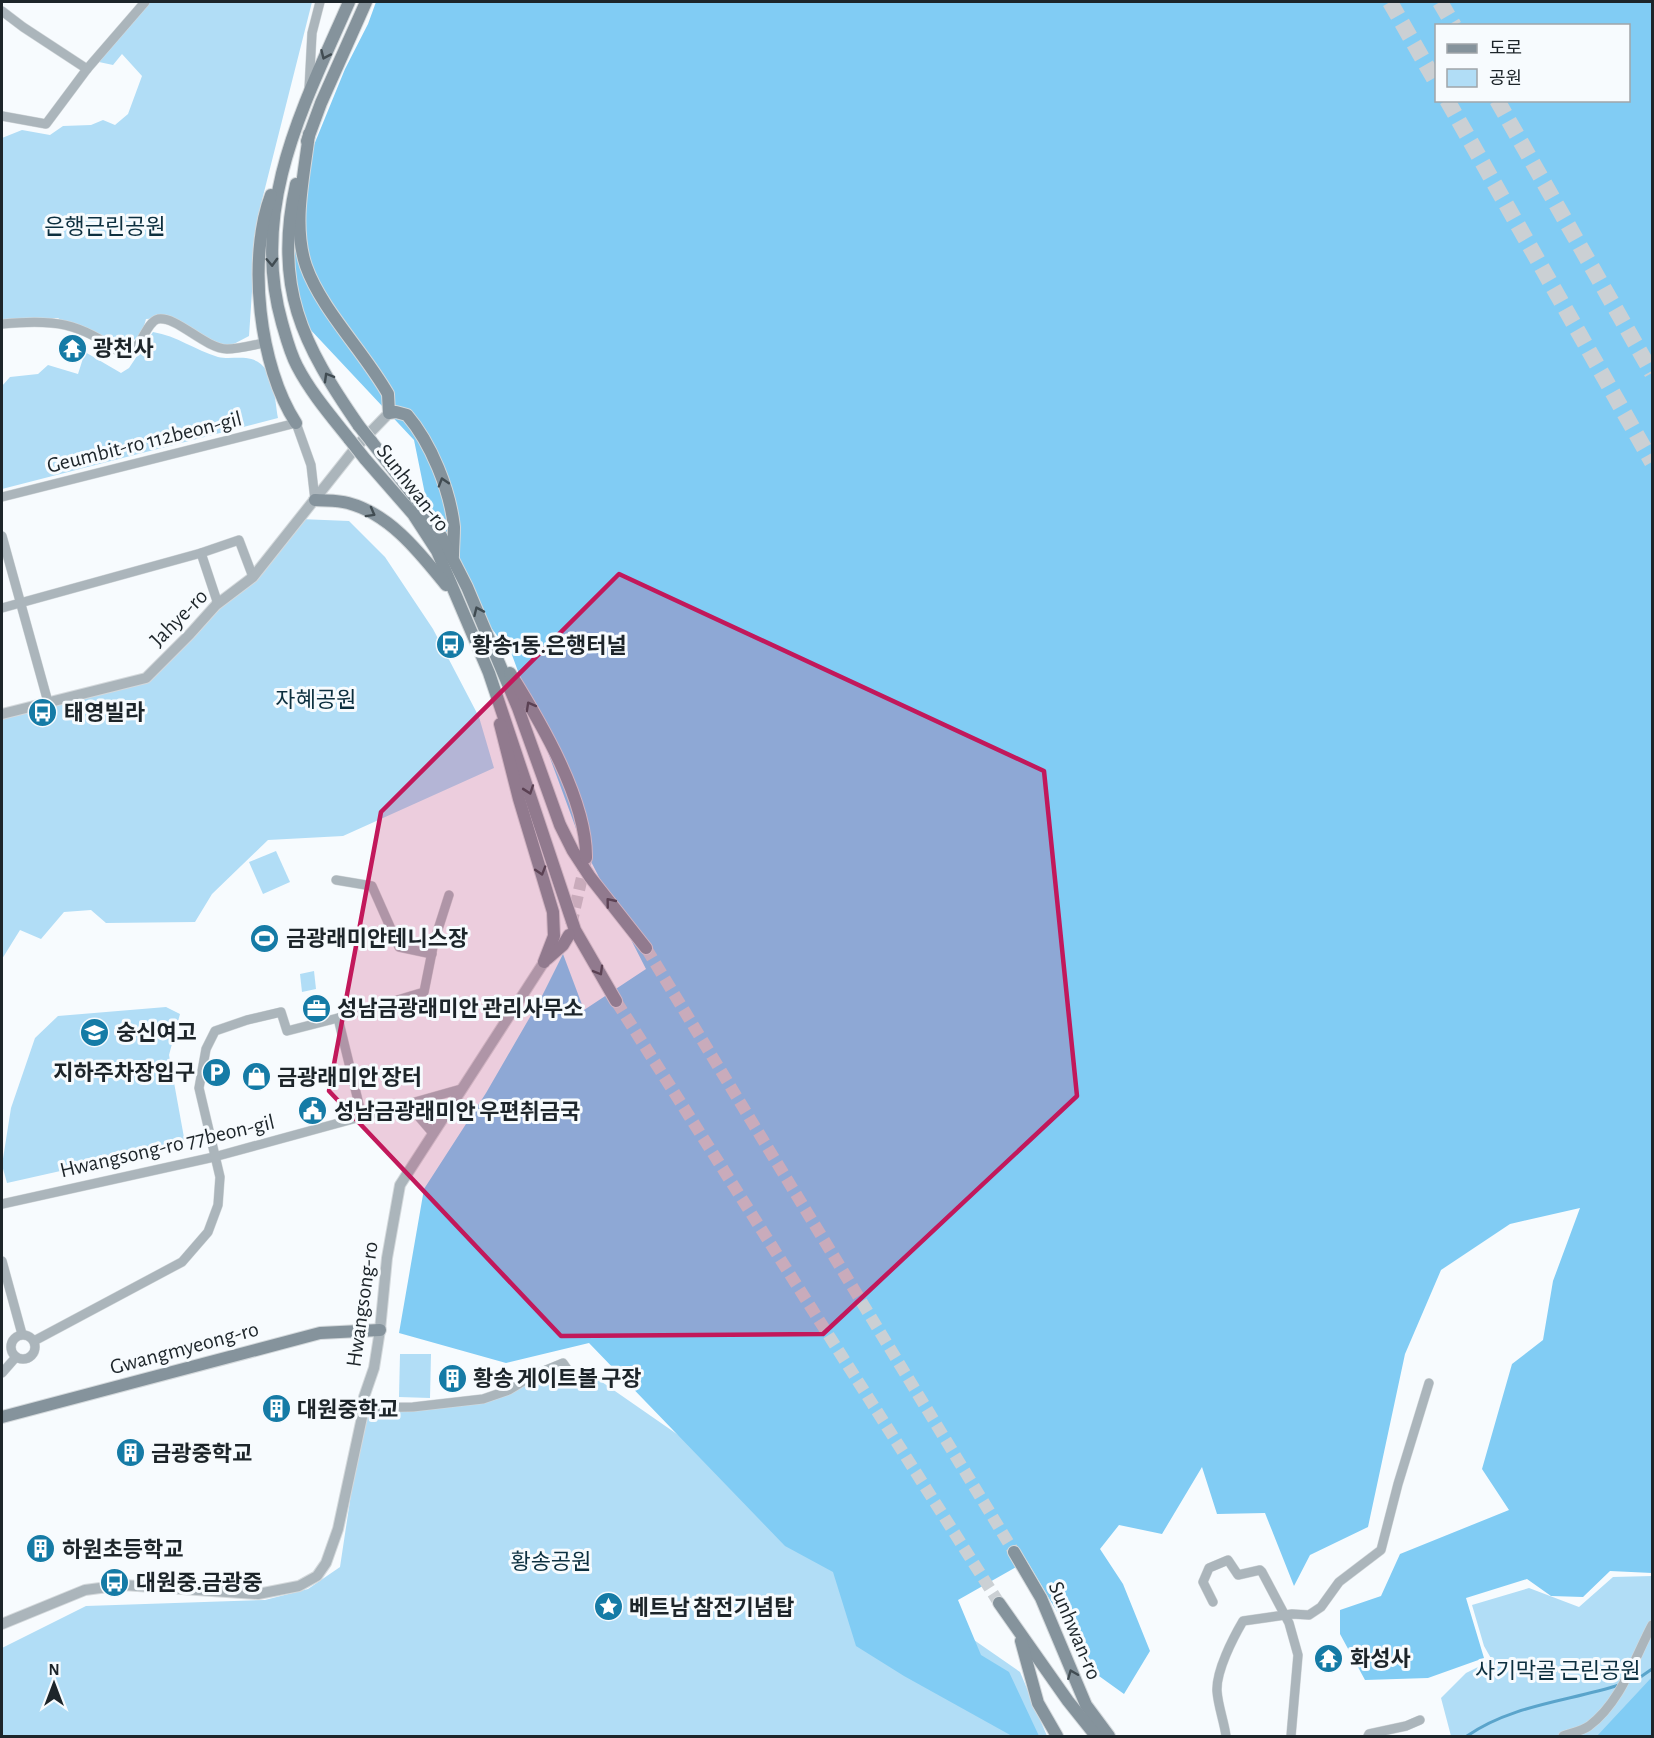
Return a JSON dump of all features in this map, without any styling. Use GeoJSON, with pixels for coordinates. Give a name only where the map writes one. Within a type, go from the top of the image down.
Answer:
{"type":"FeatureCollection","features":[{"type":"Feature","properties":{"kind":"main road","name":"Sunhwan-ro"},"geometry":{"type":"LineString","coordinates":[[349,2],[300,112],[282,166],[275,199],[272,232],[272,267],[276,303],[296,364],[322,405],[425,531],[437,551],[489,673],[575,930],[616,1001]]}},
{"type":"Feature","properties":{"kind":"main road","name":"Sunhwan-ro"},"geometry":{"type":"LineString","coordinates":[[366,2],[309,134],[292,202],[287,255],[295,309],[307,339],[339,397],[417,500],[441,536],[492,643],[560,825],[590,878],[646,948]]}},
{"type":"Feature","properties":{"kind":"main road"},"geometry":{"type":"LineString","coordinates":[[309,134],[301,199],[305,265],[320,295],[388,394],[389,413],[407,415],[433,455],[446,492],[454,527],[453,560]]}},
{"type":"Feature","properties":{"kind":"main road"},"geometry":{"type":"LineString","coordinates":[[282,166],[266,210],[260,246],[260,311],[264,343],[286,408],[296,423]]}},
{"type":"Feature","properties":{"kind":"main road"},"geometry":{"type":"LineString","coordinates":[[315,500],[347,503],[380,518],[396,529],[421,554],[454,595]]}},
{"type":"Feature","properties":{"kind":"main road"},"geometry":{"type":"LineString","coordinates":[[492,643],[545,734],[572,794],[586,843],[586,858]]}},
{"type":"Feature","properties":{"kind":"main road"},"geometry":{"type":"LineString","coordinates":[[489,673],[503,741],[553,912],[554,936],[544,962]]}},
{"type":"Feature","properties":{"kind":"main road"},"geometry":{"type":"LineString","coordinates":[[544,962],[563,945],[568,934]]}},
{"type":"Feature","properties":{"kind":"main road","name":"Gwangmyeong-ro"},"geometry":{"type":"LineString","coordinates":[[2,1417],[320,1334],[380,1330]]}},
{"type":"Feature","properties":{"kind":"main road","name":"Sunhwan-ro"},"geometry":{"type":"LineString","coordinates":[[1014,1552],[1035,1584],[1096,1731]]}},
{"type":"Feature","properties":{"kind":"main road","name":"Sunhwan-ro"},"geometry":{"type":"LineString","coordinates":[[999,1603],[1096,1731]]}},
{"type":"Feature","properties":{"kind":"main road"},"geometry":{"type":"LineString","coordinates":[[1019,1631],[1038,1703],[1057,1737]]}},
{"type":"Feature","properties":{"kind":"main road"},"geometry":{"type":"LineString","coordinates":[[1096,1731],[1109,1737]]}},
{"type":"Feature","properties":{"kind":"street"},"geometry":{"type":"LineString","coordinates":[[2,116],[46,124],[87,69],[145,2]]}},
{"type":"Feature","properties":{"kind":"street"},"geometry":{"type":"LineString","coordinates":[[308,94],[312,33],[320,2]]}},
{"type":"Feature","properties":{"kind":"street"},"geometry":{"type":"LineString","coordinates":[[2,11],[87,69]]}},
{"type":"Feature","properties":{"kind":"street"},"geometry":{"type":"LineString","coordinates":[[2,324],[27,321],[73,326],[86,330],[122,354],[128,355],[136,349],[153,322],[158,319],[167,320],[203,341],[226,349],[264,343]]}},
{"type":"Feature","properties":{"kind":"street","name":"Jahye-ro"},"geometry":{"type":"LineString","coordinates":[[2,714],[146,678],[216,605],[253,577],[357,446],[389,413]]}},
{"type":"Feature","properties":{"kind":"street"},"geometry":{"type":"LineString","coordinates":[[296,423],[311,465],[315,500]]}},
{"type":"Feature","properties":{"kind":"street","name":"Geumbit-ro 112beon-gil"},"geometry":{"type":"LineString","coordinates":[[2,497],[296,423]]}},
{"type":"Feature","properties":{"kind":"street"},"geometry":{"type":"LineString","coordinates":[[2,536],[48,702]]}},
{"type":"Feature","properties":{"kind":"street"},"geometry":{"type":"LineString","coordinates":[[2,608],[201,553],[239,540],[253,577]]}},
{"type":"Feature","properties":{"kind":"street"},"geometry":{"type":"LineString","coordinates":[[201,553],[217,601],[216,605]]}},
{"type":"Feature","properties":{"kind":"street"},"geometry":{"type":"LineString","coordinates":[[336,880],[372,886],[399,947],[432,954]]}},
{"type":"Feature","properties":{"kind":"street"},"geometry":{"type":"LineString","coordinates":[[34,1341],[182,1262],[208,1232],[218,1205],[220,1177],[199,1088],[206,1049],[215,1031],[281,1012],[287,1031],[424,992],[449,895]]}},
{"type":"Feature","properties":{"kind":"street","name":"Hwangsong-ro"},"geometry":{"type":"LineString","coordinates":[[2,1624],[85,1590],[104,1587],[123,1585],[258,1594],[299,1586],[317,1575],[326,1563],[338,1529],[364,1408],[364,1397],[374,1368],[387,1258],[400,1185],[432,1132],[544,962]]}},
{"type":"Feature","properties":{"kind":"street"},"geometry":{"type":"LineString","coordinates":[[338,1018],[362,1116]]}},
{"type":"Feature","properties":{"kind":"street","name":"Hwangsong-ro 77beon-gil"},"geometry":{"type":"LineString","coordinates":[[2,1204],[214,1157],[461,1089]]}},
{"type":"Feature","properties":{"kind":"street"},"geometry":{"type":"LineString","coordinates":[[408,1104],[432,1132]]}},
{"type":"Feature","properties":{"kind":"street"},"geometry":{"type":"LineString","coordinates":[[2,1261],[22,1334]]}},
{"type":"Feature","properties":{"kind":"street"},"geometry":{"type":"LineString","coordinates":[[22,1334],[30,1336],[34,1341],[36,1348],[32,1356],[24,1359],[16,1357],[11,1350],[10,1346],[14,1338],[22,1334]]}},
{"type":"Feature","properties":{"kind":"street"},"geometry":{"type":"LineString","coordinates":[[2,1373],[16,1357]]}},
{"type":"Feature","properties":{"kind":"street"},"geometry":{"type":"LineString","coordinates":[[364,1408],[414,1407],[483,1399],[509,1390],[534,1375],[563,1363],[572,1376]]}},
{"type":"Feature","properties":{"kind":"street"},"geometry":{"type":"LineString","coordinates":[[1226,1737],[1220,1714],[1217,1682],[1234,1636],[1243,1621],[1288,1615],[1308,1615],[1321,1607],[1339,1582],[1382,1551],[1398,1484],[1429,1383]]}},
{"type":"Feature","properties":{"kind":"street"},"geometry":{"type":"LineString","coordinates":[[1213,1602],[1203,1582],[1205,1574],[1209,1568],[1228,1560],[1238,1575],[1260,1570],[1288,1615],[1298,1655],[1291,1737]]}},
{"type":"Feature","properties":{"kind":"street"},"geometry":{"type":"LineString","coordinates":[[1563,1737],[1588,1727],[1606,1709],[1622,1686],[1653,1625]]}},
{"type":"Feature","properties":{"kind":"street"},"geometry":{"type":"LineString","coordinates":[[1368,1737],[1369,1734],[1406,1726],[1420,1720]]}},
{"type":"Feature","properties":{"kind":"highlighted area"},"geometry":{"type":"Polygon","coordinates":[[[619,574],[1044,771],[1077,1096],[823,1334],[561,1336],[329,1091],[381,812],[619,574]]]}},
{"type":"Feature","properties":{"kind":"green space","name":"은행근린공원"},"geometry":{"type":"Polygon","coordinates":[[[149,2],[312,2],[261,204],[256,232],[249,336],[228,347],[160,318],[146,319],[142,333],[120,352],[86,336],[58,318],[2,320],[2,138],[22,130],[50,135],[63,126],[91,125],[103,120],[115,125],[128,114],[142,76],[122,54],[113,65],[99,62],[149,2]]]}},
{"type":"Feature","properties":{"kind":"green space"},"geometry":{"type":"Polygon","coordinates":[[[153,332],[218,357],[246,358],[256,361],[268,373],[274,390],[278,418],[2,489],[2,386],[10,377],[38,374],[48,365],[78,374],[85,352],[121,373],[129,368],[153,332]]]}},
{"type":"Feature","properties":{"kind":"green space","name":"자혜공원"},"geometry":{"type":"Polygon","coordinates":[[[300,519],[349,521],[385,557],[433,629],[479,717],[494,768],[343,836],[268,840],[212,894],[195,922],[106,923],[91,910],[64,912],[41,939],[20,930],[2,959],[2,714],[146,678],[253,577],[300,519]]]}},
{"type":"Feature","properties":{"kind":"green space"},"geometry":{"type":"Polygon","coordinates":[[[276,851],[290,882],[263,894],[249,862],[276,851]]]}},
{"type":"Feature","properties":{"kind":"green space","name":"금광래미안테니스장"},"geometry":{"type":"Polygon","coordinates":[[[265,924],[275,948],[264,951],[257,927],[265,924]]]}},
{"type":"Feature","properties":{"kind":"green space"},"geometry":{"type":"Polygon","coordinates":[[[314,971],[316,989],[302,992],[300,974],[314,971]]]}},
{"type":"Feature","properties":{"kind":"green space"},"geometry":{"type":"Polygon","coordinates":[[[166,1007],[180,1014],[169,1055],[185,1143],[7,1183],[2,1165],[11,1108],[35,1038],[58,1016],[166,1007]]]}},
{"type":"Feature","properties":{"kind":"green space"},"geometry":{"type":"Polygon","coordinates":[[[400,1354],[431,1354],[430,1398],[399,1397],[400,1354]]]}},
{"type":"Feature","properties":{"kind":"green space","name":"황송공원"},"geometry":{"type":"Polygon","coordinates":[[[589,1373],[1020,1672],[1047,1736],[2,1736],[2,1648],[86,1606],[265,1600],[308,1589],[340,1567],[364,1408],[472,1397],[589,1373]]]}},
{"type":"Feature","properties":{"kind":"green space","name":"사기막골 근린공원"},"geometry":{"type":"Polygon","coordinates":[[[1652,1576],[1652,1730],[1646,1736],[1451,1736],[1441,1698],[1466,1673],[1492,1660],[1484,1646],[1472,1605],[1529,1588],[1579,1607],[1613,1577],[1652,1576]]]}},
{"type":"Feature","properties":{"kind":"shaded area"},"geometry":{"type":"Polygon","coordinates":[[[376,2],[1652,2],[1652,1573],[1610,1571],[1583,1597],[1551,1596],[1527,1579],[1466,1598],[1484,1658],[1428,1678],[1365,1680],[1340,1634],[1340,1610],[1381,1596],[1400,1554],[1509,1510],[1482,1469],[1512,1364],[1543,1340],[1553,1281],[1580,1208],[1510,1224],[1441,1270],[1405,1354],[1368,1527],[1310,1555],[1294,1586],[1265,1513],[1217,1514],[1202,1467],[1162,1534],[1119,1525],[1100,1549],[1123,1584],[1150,1651],[1124,1694],[1092,1671],[1027,1561],[958,1600],[981,1655],[1009,1672],[1039,1736],[1012,1736],[904,1676],[856,1646],[833,1572],[785,1546],[589,1343],[506,1363],[399,1333],[424,1189],[486,1093],[541,998],[563,954],[584,1010],[646,969],[581,842],[512,655],[438,558],[414,440],[307,326],[288,271],[287,211],[345,69],[368,24],[376,2]]]}},
{"type":"Feature","properties":{"kind":"shaded area"},"geometry":{"type":"Polygon","coordinates":[[[1652,1677],[1652,1736],[1597,1736],[1652,1677]]]}},
{"type":"Feature","properties":{"kind":"waterway"},"geometry":{"type":"LineString","coordinates":[[1628,1682],[1652,1669]]}},
{"type":"Feature","properties":{"kind":"waterway"},"geometry":{"type":"LineString","coordinates":[[1467,1736],[1502,1717],[1521,1710],[1619,1685]]}},
{"type":"Feature","properties":{"kind":"tunnel"},"geometry":{"type":"LineString","coordinates":[[1390,2],[1435,80]]}},
{"type":"Feature","properties":{"kind":"tunnel"},"geometry":{"type":"LineString","coordinates":[[1440,2],[1453,24]]}},
{"type":"Feature","properties":{"kind":"tunnel"},"geometry":{"type":"LineString","coordinates":[[1448,102],[1652,462]]}},
{"type":"Feature","properties":{"kind":"tunnel"},"geometry":{"type":"LineString","coordinates":[[1498,102],[1652,373]]}},
{"type":"Feature","properties":{"kind":"tunnel"},"geometry":{"type":"LineString","coordinates":[[571,925],[586,860]]}},
{"type":"Feature","properties":{"kind":"tunnel"},"geometry":{"type":"LineString","coordinates":[[646,948],[1014,1552]]}},
{"type":"Feature","properties":{"kind":"tunnel"},"geometry":{"type":"LineString","coordinates":[[616,1001],[999,1603]]}},
{"type":"Feature","properties":{"kind":"place","name":"광천사"},"geometry":{"type":"Point","coordinates":[72,348]}},
{"type":"Feature","properties":{"kind":"place","name":"황송1동.은행터널"},"geometry":{"type":"Point","coordinates":[451,645]}},
{"type":"Feature","properties":{"kind":"place","name":"태영빌라"},"geometry":{"type":"Point","coordinates":[43,712]}},
{"type":"Feature","properties":{"kind":"place","name":"금광래미안테니스장"},"geometry":{"type":"Point","coordinates":[265,938]}},
{"type":"Feature","properties":{"kind":"place","name":"성남금광래미안 관리사무소"},"geometry":{"type":"Point","coordinates":[316,1008]}},
{"type":"Feature","properties":{"kind":"place","name":"숭신여고"},"geometry":{"type":"Point","coordinates":[95,1032]}},
{"type":"Feature","properties":{"kind":"place","name":"지하주차장입구"},"geometry":{"type":"Point","coordinates":[216,1072]}},
{"type":"Feature","properties":{"kind":"place","name":"금광래미안 장터"},"geometry":{"type":"Point","coordinates":[256,1077]}},
{"type":"Feature","properties":{"kind":"place","name":"성남금광래미안 우편취금국"},"geometry":{"type":"Point","coordinates":[313,1111]}},
{"type":"Feature","properties":{"kind":"place","name":"황송 게이트볼 구장"},"geometry":{"type":"Point","coordinates":[452,1378]}},
{"type":"Feature","properties":{"kind":"place","name":"대원중학교"},"geometry":{"type":"Point","coordinates":[276,1409]}},
{"type":"Feature","properties":{"kind":"place","name":"금광중학교"},"geometry":{"type":"Point","coordinates":[130,1453]}},
{"type":"Feature","properties":{"kind":"place","name":"하원초등학교"},"geometry":{"type":"Point","coordinates":[41,1549]}},
{"type":"Feature","properties":{"kind":"place","name":"대원중.금광중"},"geometry":{"type":"Point","coordinates":[115,1582]}},
{"type":"Feature","properties":{"kind":"place","name":"베트남 참전기념탑"},"geometry":{"type":"Point","coordinates":[608,1607]}},
{"type":"Feature","properties":{"kind":"place","name":"화성사"},"geometry":{"type":"Point","coordinates":[1329,1658]}}]}
